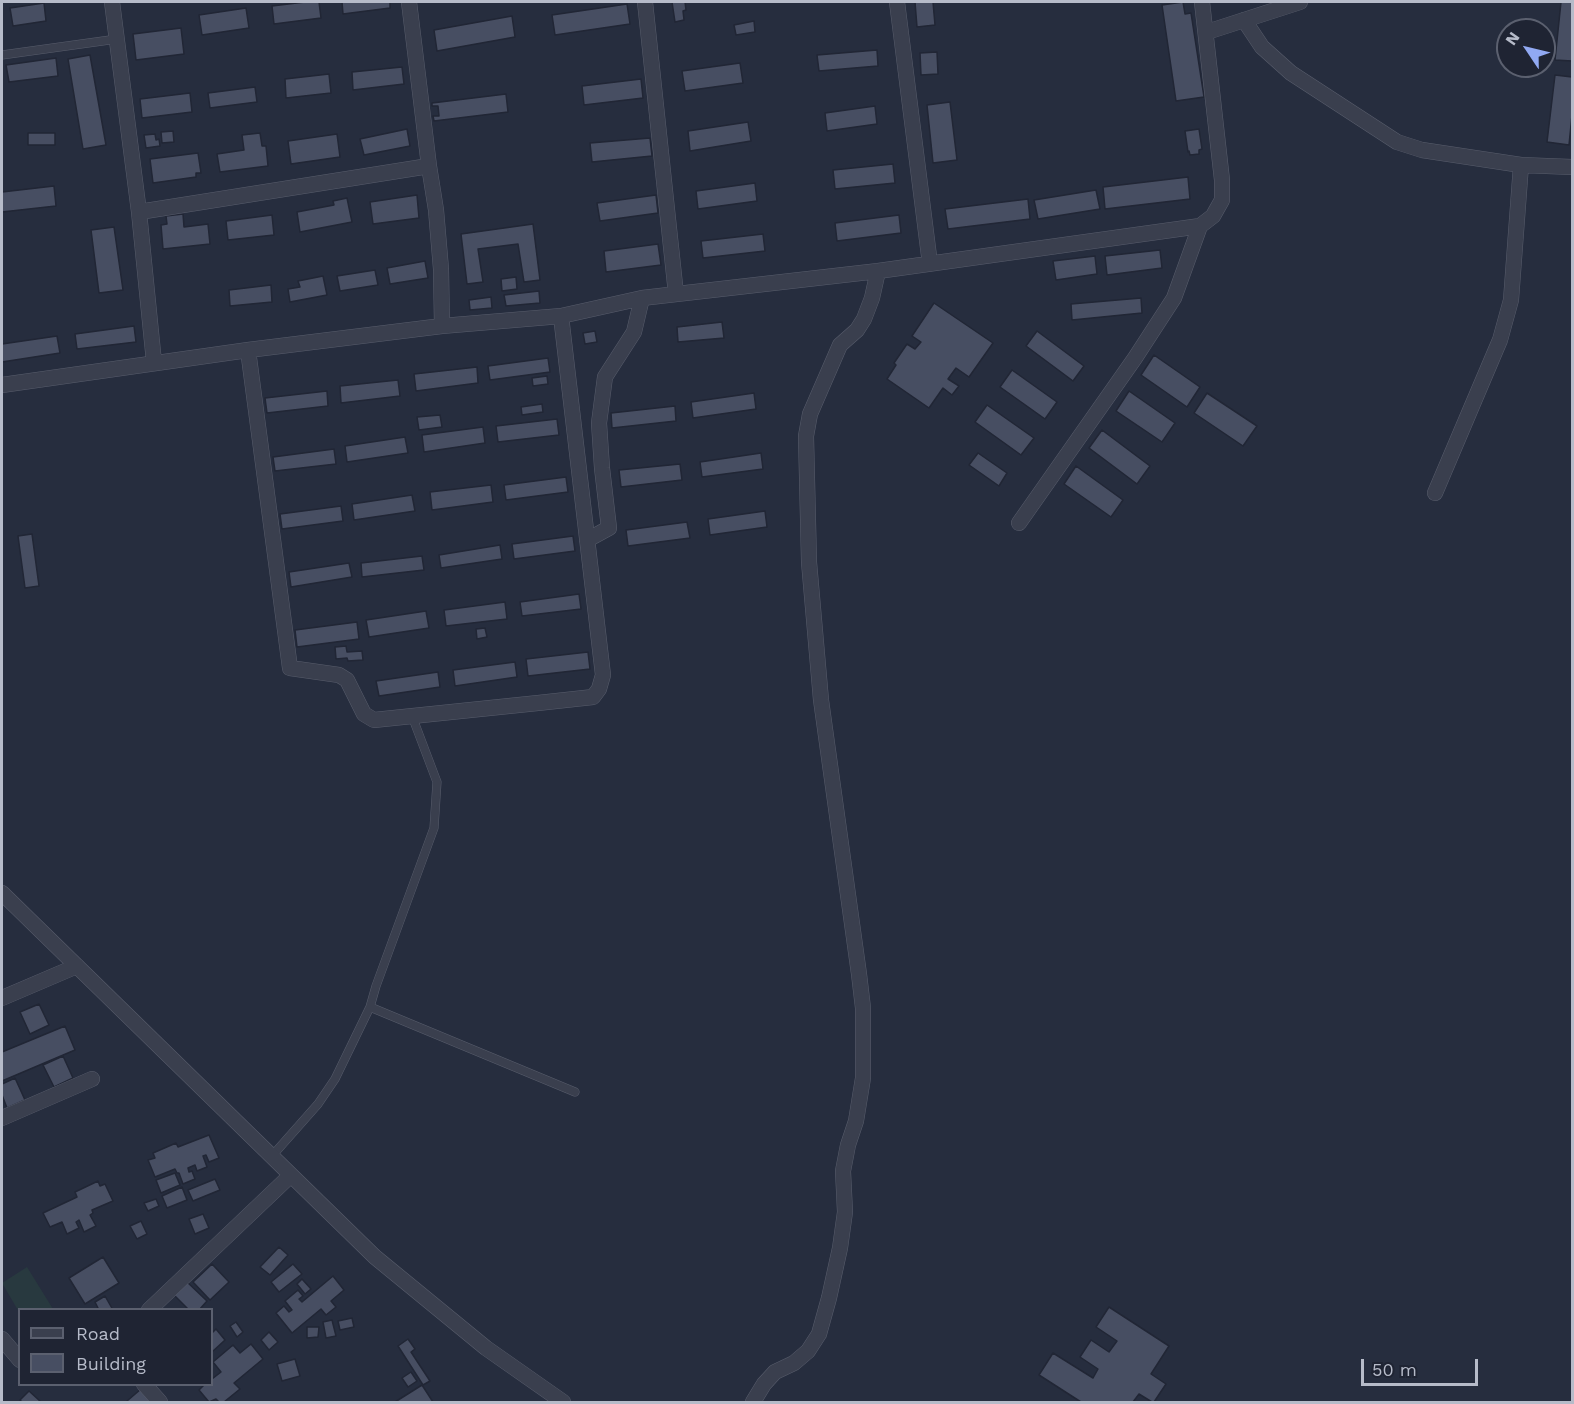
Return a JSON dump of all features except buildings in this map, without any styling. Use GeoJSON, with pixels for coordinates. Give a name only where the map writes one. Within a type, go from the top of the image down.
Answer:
{"type":"FeatureCollection","features":[{"type":"Feature","properties":{"kind":"street"},"geometry":{"type":"LineString","coordinates":[[112,2],[139,212],[154,362]]}},
{"type":"Feature","properties":{"kind":"street"},"geometry":{"type":"LineString","coordinates":[[410,2],[436,210],[442,326]]}},
{"type":"Feature","properties":{"kind":"street"},"geometry":{"type":"LineString","coordinates":[[645,2],[676,294]]}},
{"type":"Feature","properties":{"kind":"street"},"geometry":{"type":"LineString","coordinates":[[897,2],[930,264]]}},
{"type":"Feature","properties":{"kind":"street"},"geometry":{"type":"LineString","coordinates":[[2,385],[154,362],[442,326],[561,316],[642,298],[878,271],[1200,226],[1213,216],[1222,200],[1222,180],[1202,2]]}},
{"type":"Feature","properties":{"kind":"street"},"geometry":{"type":"LineString","coordinates":[[1207,32],[1300,2]]}},
{"type":"Feature","properties":{"kind":"street"},"geometry":{"type":"LineString","coordinates":[[1244,20],[1263,47],[1291,73],[1397,142],[1422,150],[1521,165],[1572,167]]}},
{"type":"Feature","properties":{"kind":"street"},"geometry":{"type":"LineString","coordinates":[[1434,493],[1500,340],[1511,300],[1521,165]]}},
{"type":"Feature","properties":{"kind":"street"},"geometry":{"type":"LineString","coordinates":[[139,212],[429,166]]}},
{"type":"Feature","properties":{"kind":"street"},"geometry":{"type":"LineString","coordinates":[[1019,523],[1135,358],[1174,298],[1200,226]]}},
{"type":"Feature","properties":{"kind":"street"},"geometry":{"type":"LineString","coordinates":[[753,1402],[764,1384],[776,1372],[794,1363],[808,1351],[819,1334],[840,1248],[845,1212],[843,1171],[856,1121],[863,1078],[859,974],[821,700],[809,562],[806,436],[810,414],[840,345],[857,330],[864,320],[878,271]]}},
{"type":"Feature","properties":{"kind":"street"},"geometry":{"type":"LineString","coordinates":[[587,540],[609,528],[599,423],[603,389],[605,377],[634,332],[642,298]]}},
{"type":"Feature","properties":{"kind":"street"},"geometry":{"type":"LineString","coordinates":[[248,350],[290,668],[339,675],[347,680],[364,714],[374,720],[593,697],[599,689],[603,675],[561,316]]}},
{"type":"Feature","properties":{"kind":"street"},"geometry":{"type":"LineString","coordinates":[[2,893],[375,1257],[486,1348],[563,1402]]}},
{"type":"Feature","properties":{"kind":"street"},"geometry":{"type":"LineString","coordinates":[[2,998],[77,966]]}},
{"type":"Feature","properties":{"kind":"street"},"geometry":{"type":"LineString","coordinates":[[2,1118],[92,1079]]}},
{"type":"Feature","properties":{"kind":"street"},"geometry":{"type":"LineString","coordinates":[[151,1308],[291,1175]]}},
{"type":"Feature","properties":{"kind":"street"},"geometry":{"type":"LineString","coordinates":[[2,1340],[18,1358]]}},
{"type":"Feature","properties":{"kind":"street"},"geometry":{"type":"LineString","coordinates":[[146,1386],[160,1402]]}},
{"type":"Feature","properties":{"kind":"lane"},"geometry":{"type":"LineString","coordinates":[[2,55],[117,39]]}},
{"type":"Feature","properties":{"kind":"lane"},"geometry":{"type":"LineString","coordinates":[[272,1156],[318,1104],[329,1088],[370,1007],[434,828],[437,782],[412,716]]}},
{"type":"Feature","properties":{"kind":"lane"},"geometry":{"type":"LineString","coordinates":[[370,1007],[575,1092]]}},
{"type":"Feature","properties":{"kind":"shaded area"},"geometry":{"type":"Polygon","coordinates":[[[27,1267],[52,1308],[18,1308],[18,1310],[2,1283],[27,1267]]]}}]}
